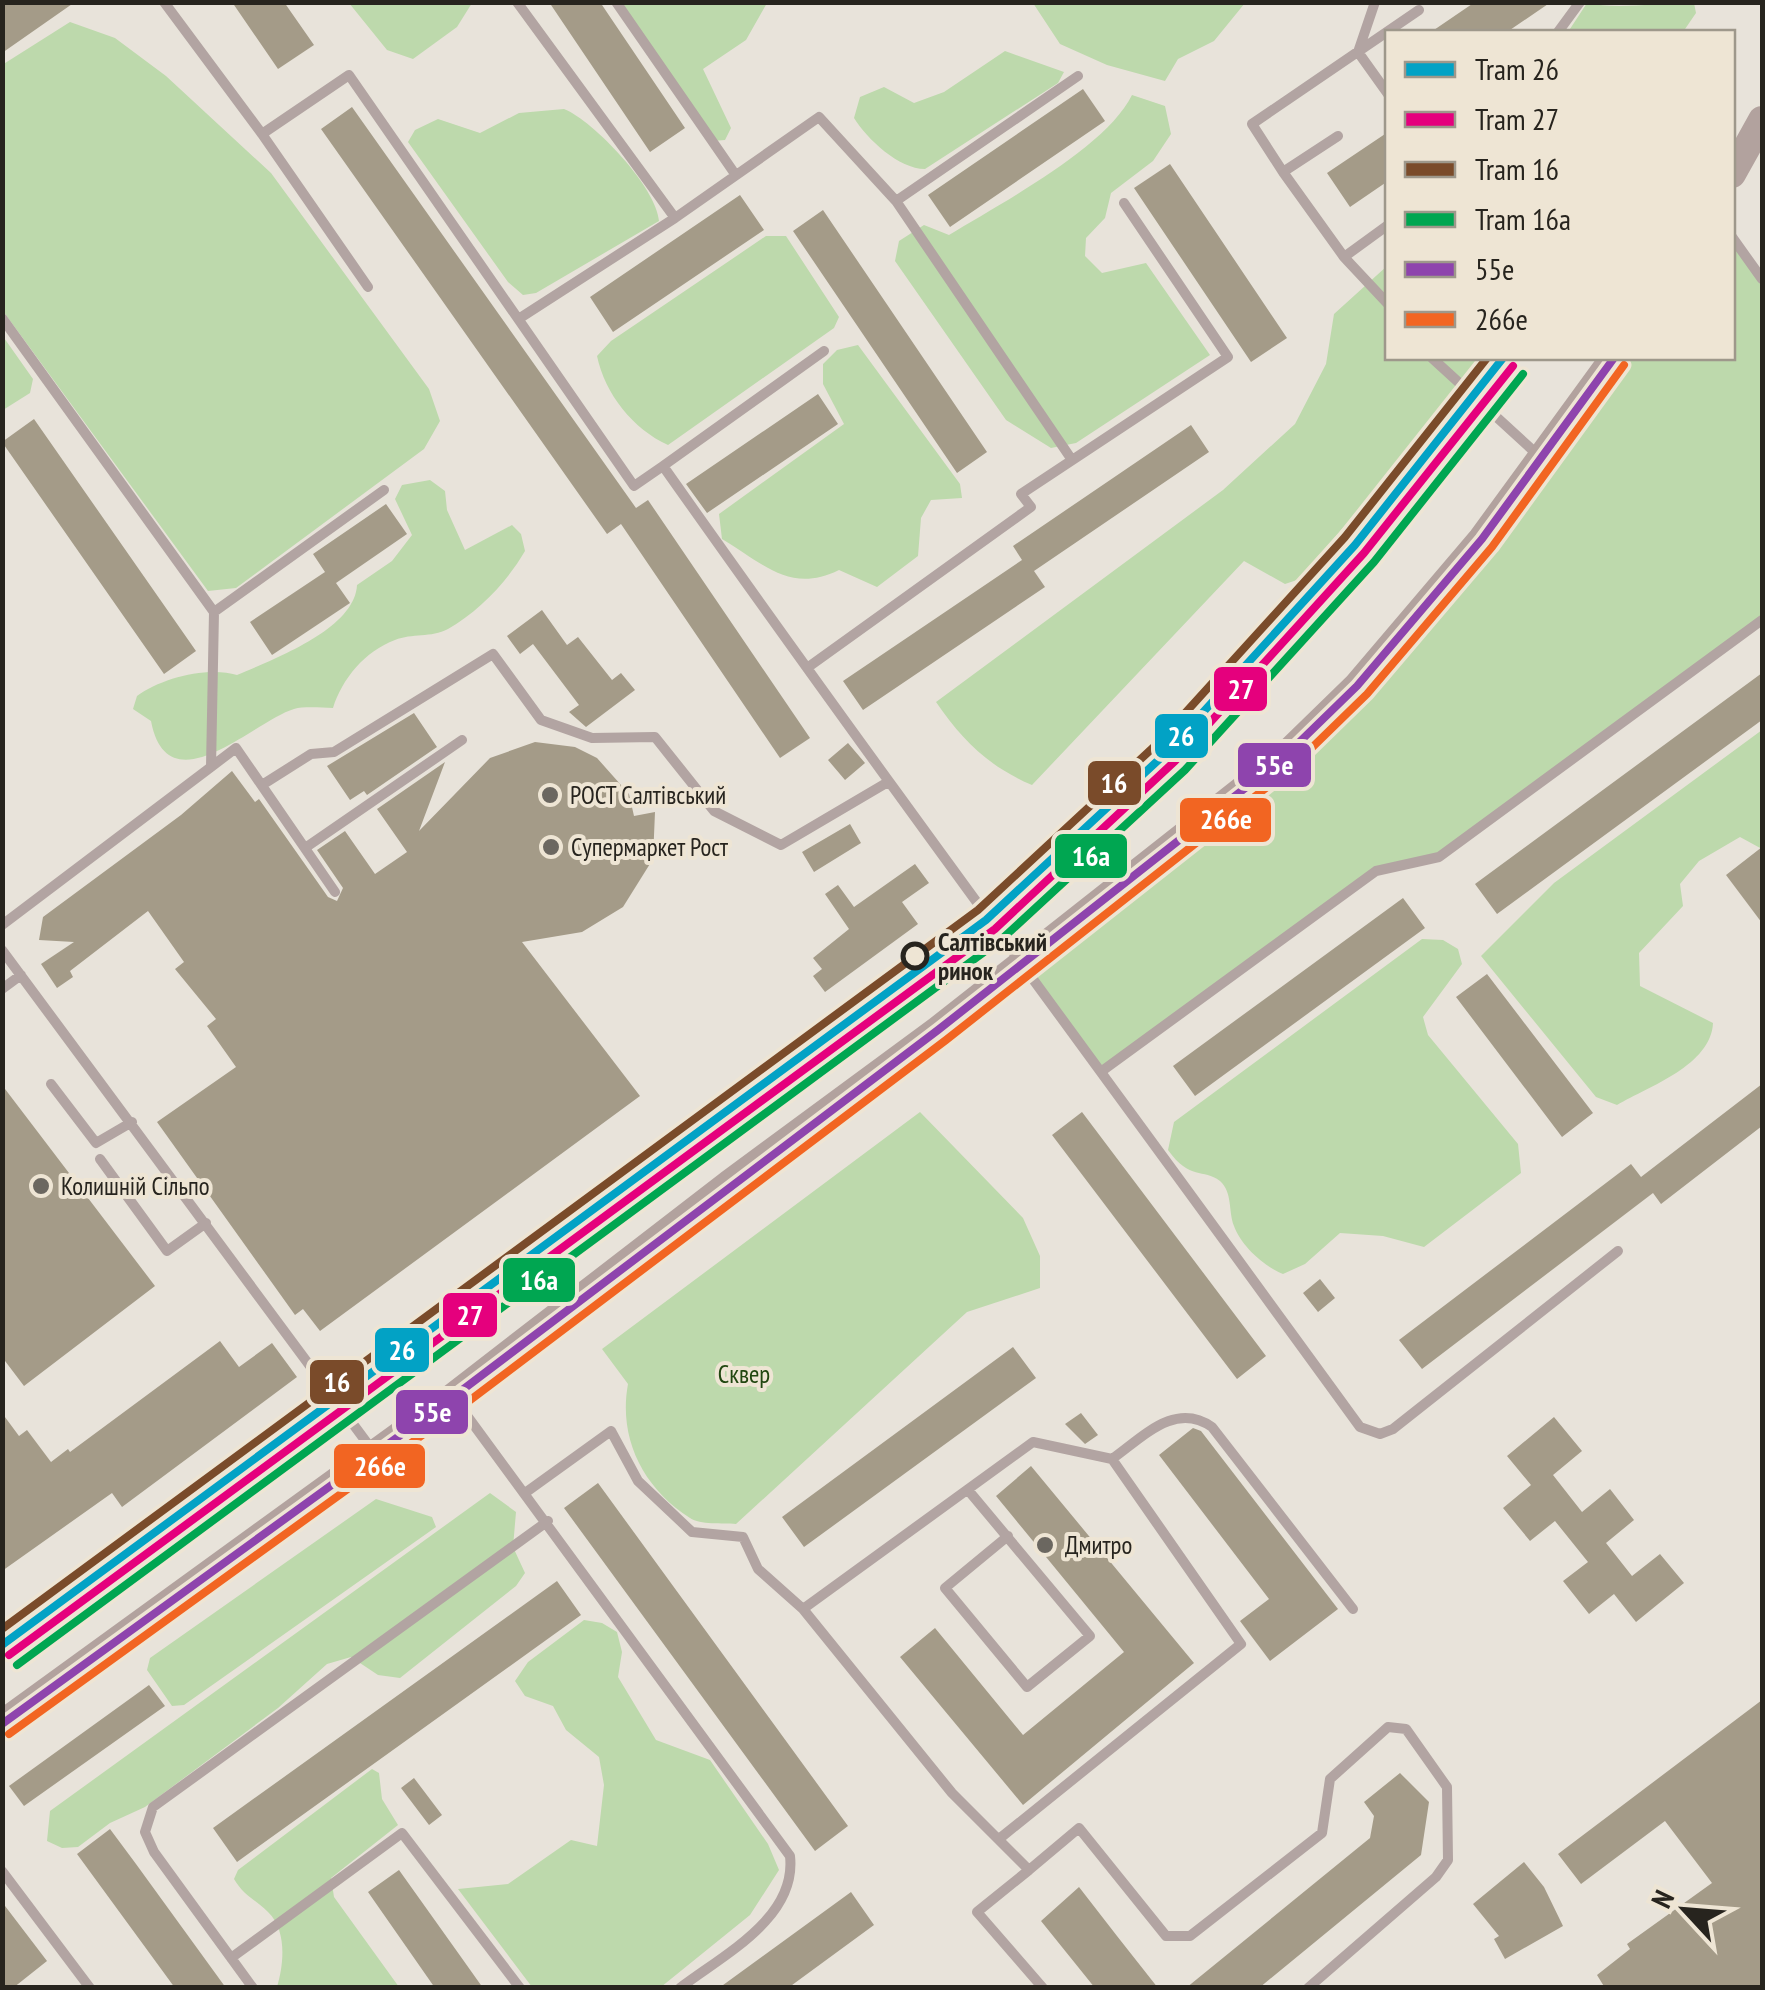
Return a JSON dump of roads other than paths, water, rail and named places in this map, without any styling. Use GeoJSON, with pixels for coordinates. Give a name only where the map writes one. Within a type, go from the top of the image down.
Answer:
{"type":"FeatureCollection","features":[{"type":"Feature","properties":{"kind":"main road"},"geometry":{"type":"LineString","coordinates":[[1735,169],[1762,120]]}},
{"type":"Feature","properties":{"kind":"main road"},"geometry":{"type":"LineString","coordinates":[[2,1724],[453,1397],[1022,965],[1312,731],[1399,639],[1543,460],[1613,360]]}},
{"type":"Feature","properties":{"kind":"lane"},"geometry":{"type":"LineString","coordinates":[[164,2],[368,287]]}},
{"type":"Feature","properties":{"kind":"lane"},"geometry":{"type":"LineString","coordinates":[[517,2],[676,218]]}},
{"type":"Feature","properties":{"kind":"lane"},"geometry":{"type":"LineString","coordinates":[[616,2],[735,174]]}},
{"type":"Feature","properties":{"kind":"lane"},"geometry":{"type":"LineString","coordinates":[[1358,52],[1375,2]]}},
{"type":"Feature","properties":{"kind":"lane"},"geometry":{"type":"LineString","coordinates":[[1559,30],[1580,2]]}},
{"type":"Feature","properties":{"kind":"lane"},"geometry":{"type":"LineString","coordinates":[[1390,30],[1419,10]]}},
{"type":"Feature","properties":{"kind":"lane"},"geometry":{"type":"LineString","coordinates":[[1385,33],[1252,124],[1344,257],[1385,301]]}},
{"type":"Feature","properties":{"kind":"lane"},"geometry":{"type":"LineString","coordinates":[[1358,52],[1385,90]]}},
{"type":"Feature","properties":{"kind":"lane"},"geometry":{"type":"LineString","coordinates":[[262,134],[349,75],[634,486],[824,351]]}},
{"type":"Feature","properties":{"kind":"lane"},"geometry":{"type":"LineString","coordinates":[[896,200],[1078,76]]}},
{"type":"Feature","properties":{"kind":"lane"},"geometry":{"type":"LineString","coordinates":[[520,318],[676,218],[819,117],[896,200],[1072,460]]}},
{"type":"Feature","properties":{"kind":"lane"},"geometry":{"type":"LineString","coordinates":[[1283,172],[1338,136]]}},
{"type":"Feature","properties":{"kind":"lane"},"geometry":{"type":"LineString","coordinates":[[806,668],[1030,506],[1021,494],[1228,357],[1124,203]]}},
{"type":"Feature","properties":{"kind":"lane"},"geometry":{"type":"LineString","coordinates":[[1344,257],[1385,228]]}},
{"type":"Feature","properties":{"kind":"lane"},"geometry":{"type":"LineString","coordinates":[[1735,241],[1762,279]]}},
{"type":"Feature","properties":{"kind":"lane"},"geometry":{"type":"LineString","coordinates":[[2,318],[214,612],[212,767]]}},
{"type":"Feature","properties":{"kind":"lane"},"geometry":{"type":"LineString","coordinates":[[1434,360],[1543,460]]}},
{"type":"Feature","properties":{"kind":"lane"},"geometry":{"type":"LineString","coordinates":[[662,466],[888,782],[1360,1426],[1372,1434],[1393,1429],[1618,1251]]}},
{"type":"Feature","properties":{"kind":"lane"},"geometry":{"type":"LineString","coordinates":[[214,612],[384,490]]}},
{"type":"Feature","properties":{"kind":"lane"},"geometry":{"type":"LineString","coordinates":[[1102,1072],[1376,871],[1439,857],[1762,620]]}},
{"type":"Feature","properties":{"kind":"lane"},"geometry":{"type":"LineString","coordinates":[[262,785],[312,754],[334,752],[494,654],[541,720],[592,738],[654,737],[714,811],[781,845],[888,782]]}},
{"type":"Feature","properties":{"kind":"lane"},"geometry":{"type":"LineString","coordinates":[[304,848],[462,740]]}},
{"type":"Feature","properties":{"kind":"lane"},"geometry":{"type":"LineString","coordinates":[[2,925],[236,748],[335,892]]}},
{"type":"Feature","properties":{"kind":"lane"},"geometry":{"type":"LineString","coordinates":[[2,950],[374,1452]]}},
{"type":"Feature","properties":{"kind":"lane"},"geometry":{"type":"LineString","coordinates":[[2,990],[21,975]]}},
{"type":"Feature","properties":{"kind":"lane"},"geometry":{"type":"LineString","coordinates":[[51,1084],[96,1143],[132,1122]]}},
{"type":"Feature","properties":{"kind":"lane"},"geometry":{"type":"LineString","coordinates":[[100,1158],[167,1251],[206,1223]]}},
{"type":"Feature","properties":{"kind":"lane"},"geometry":{"type":"LineString","coordinates":[[453,1397],[548,1521],[790,1856],[792,1874],[785,1896],[765,1923],[680,1988]]}},
{"type":"Feature","properties":{"kind":"lane"},"geometry":{"type":"LineString","coordinates":[[1112,1459],[1166,1420],[1178,1416],[1202,1420],[1353,1609]]}},
{"type":"Feature","properties":{"kind":"lane"},"geometry":{"type":"LineString","coordinates":[[525,1493],[611,1431],[638,1482],[692,1532],[743,1537],[758,1570],[803,1609],[952,1793],[1029,1870]]}},
{"type":"Feature","properties":{"kind":"lane"},"geometry":{"type":"LineString","coordinates":[[803,1609],[1033,1442],[1112,1459],[1241,1644],[999,1838]]}},
{"type":"Feature","properties":{"kind":"lane"},"geometry":{"type":"LineString","coordinates":[[968,1490],[1008,1536],[1090,1636],[1027,1686],[945,1588],[1008,1536]]}},
{"type":"Feature","properties":{"kind":"lane"},"geometry":{"type":"LineString","coordinates":[[253,1988],[154,1852],[145,1832],[153,1807],[548,1521]]}},
{"type":"Feature","properties":{"kind":"lane"},"geometry":{"type":"LineString","coordinates":[[1043,1988],[978,1912],[1079,1828],[1166,1936],[1190,1936],[1322,1833],[1330,1780],[1388,1727],[1406,1729],[1447,1787],[1448,1860],[1436,1877],[1308,1988]]}},
{"type":"Feature","properties":{"kind":"lane"},"geometry":{"type":"LineString","coordinates":[[232,1958],[402,1834],[520,1988]]}},
{"type":"Feature","properties":{"kind":"lane"},"geometry":{"type":"LineString","coordinates":[[2,1871],[90,1988]]}},
{"type":"Feature","properties":{"kind":"tram line","name":"16"},"geometry":{"type":"LineString","coordinates":[[2,1629],[978,910],[1157,744],[1345,537],[1485,360]]}},
{"type":"Feature","properties":{"kind":"tram line","name":"26"},"geometry":{"type":"LineString","coordinates":[[2,1645],[986,920],[1166,753],[1355,545],[1501,360]]}},
{"type":"Feature","properties":{"kind":"tram line","name":"27"},"geometry":{"type":"LineString","coordinates":[[9,1655],[995,929],[1175,761],[1364,553],[1513,366]]}},
{"type":"Feature","properties":{"kind":"tram line","name":"16a"},"geometry":{"type":"LineString","coordinates":[[17,1665],[1003,938],[1185,770],[1374,562],[1523,374]]}},
{"type":"Feature","properties":{"kind":"place","name":"РОСТ Салтівський"},"geometry":{"type":"Point","coordinates":[550,795]}},
{"type":"Feature","properties":{"kind":"place","name":"Супермаркет Рост"},"geometry":{"type":"Point","coordinates":[551,847]}},
{"type":"Feature","properties":{"kind":"place","name":"Салтівський ринок"},"geometry":{"type":"Point","coordinates":[915,956]}},
{"type":"Feature","properties":{"kind":"place","name":"Колишній Сільпо"},"geometry":{"type":"Point","coordinates":[41,1186]}},
{"type":"Feature","properties":{"kind":"place","name":"Дмитро"},"geometry":{"type":"Point","coordinates":[1045,1545]}},
{"type":"Feature","properties":{"kind":"park label","name":"Сквер"},"geometry":{"type":"Point","coordinates":[744,1374]}}]}
